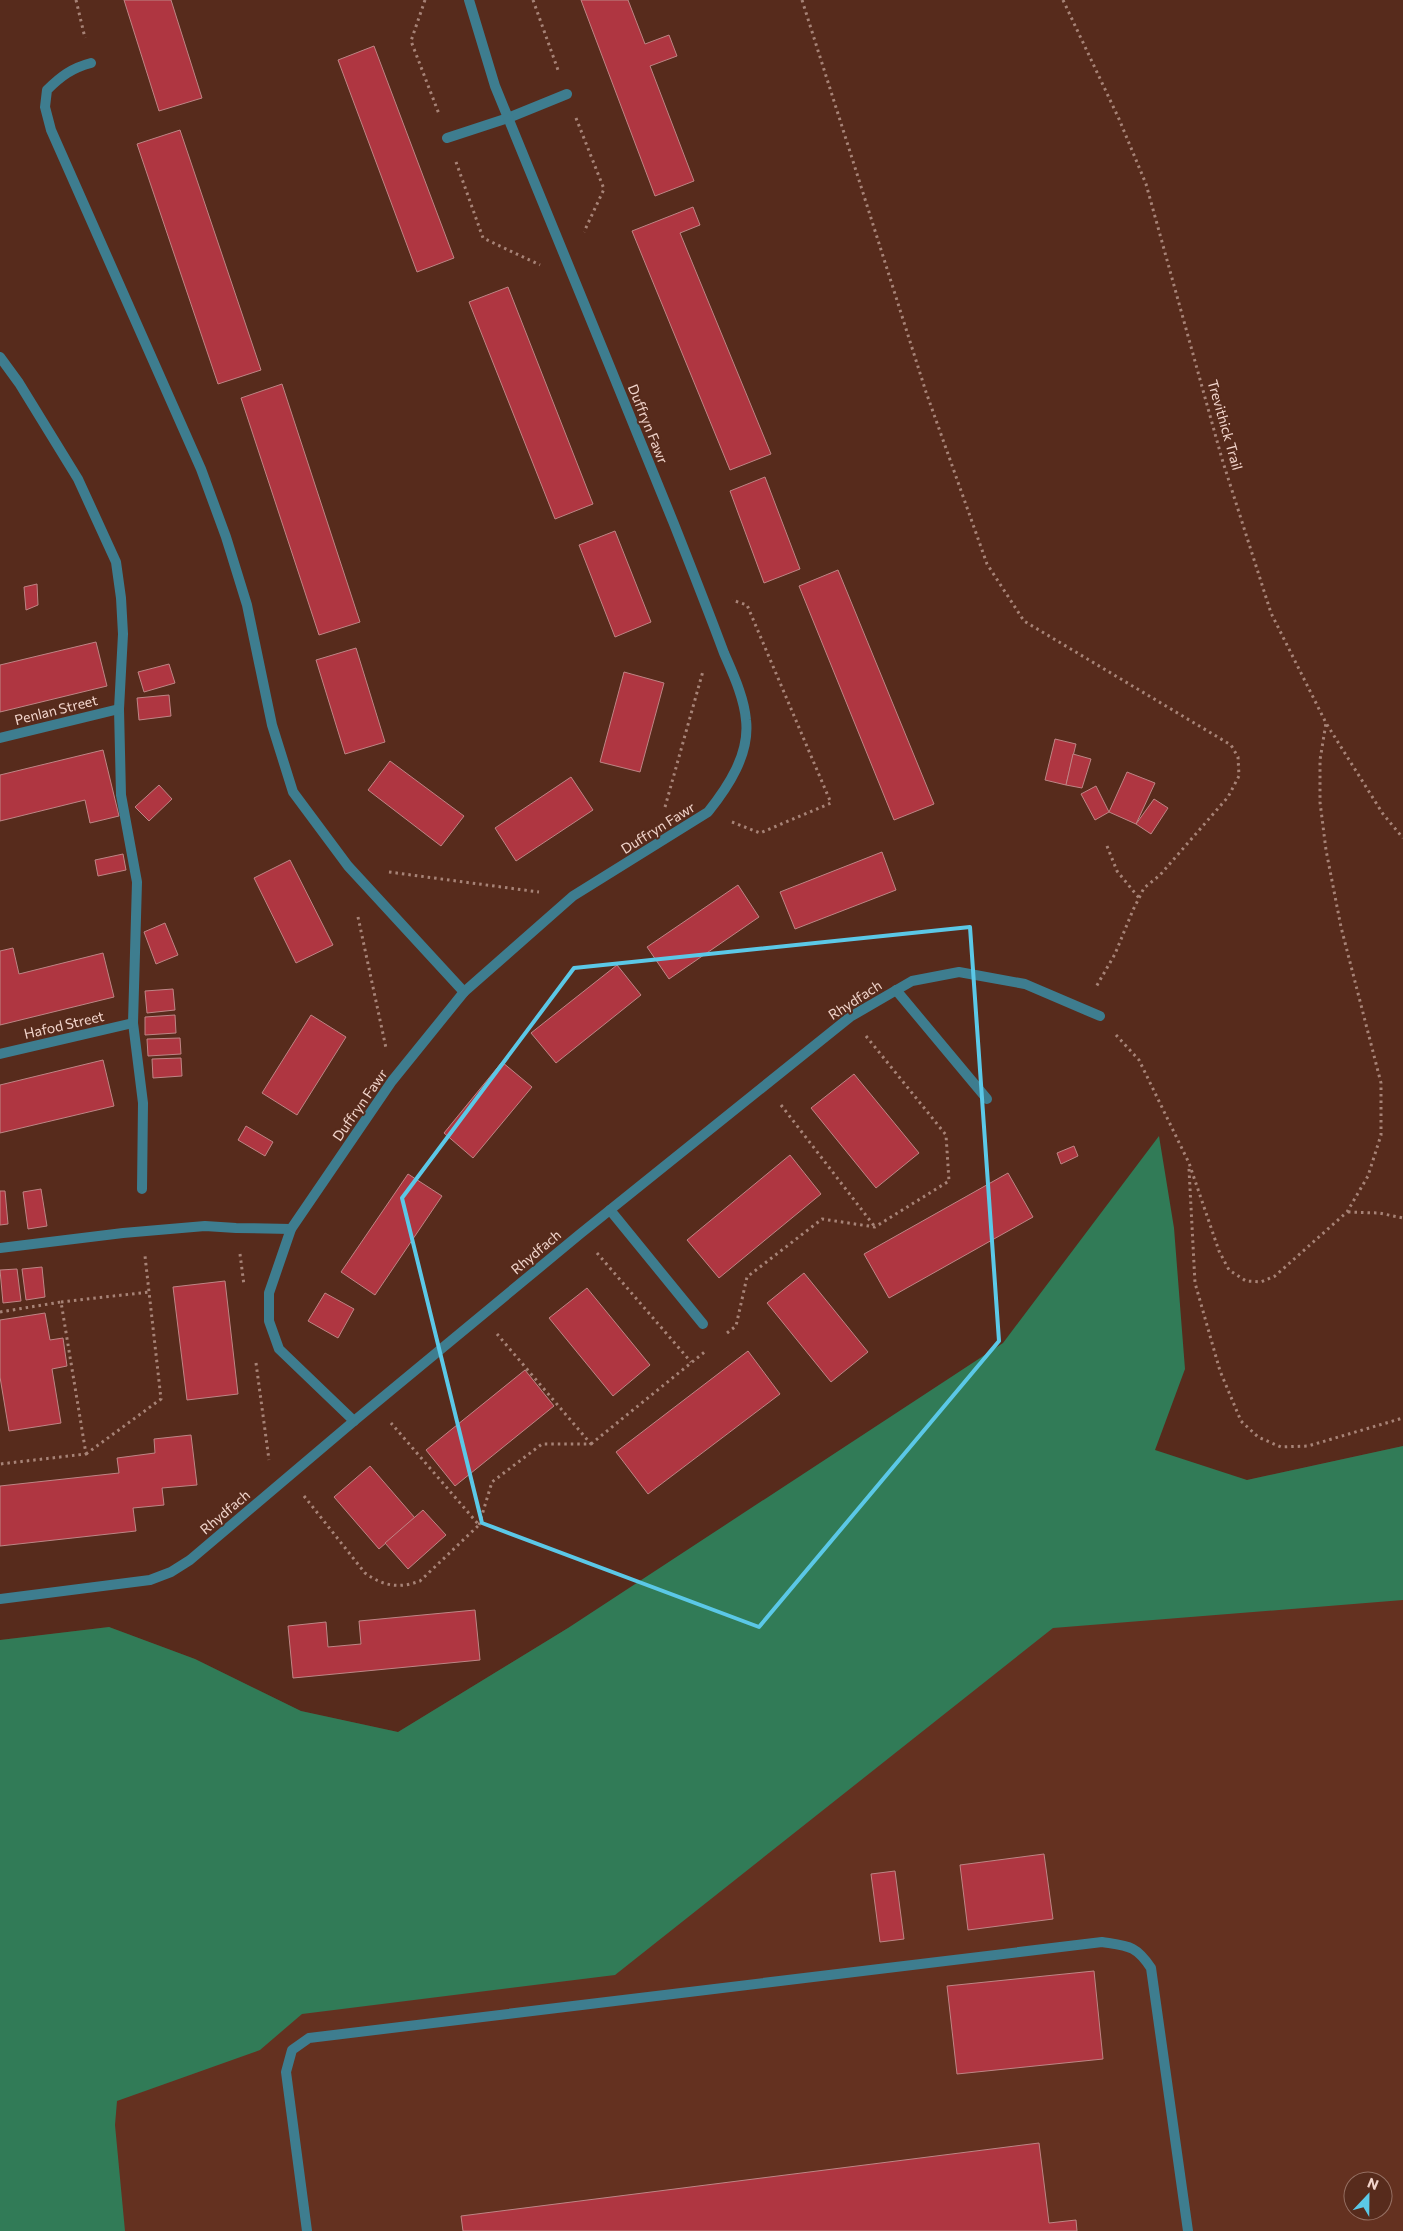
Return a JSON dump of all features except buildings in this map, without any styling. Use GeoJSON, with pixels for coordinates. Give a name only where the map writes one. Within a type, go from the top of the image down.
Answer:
{"type":"FeatureCollection","features":[{"type":"Feature","properties":{"kind":"street","name":"Duffryn Fawr"},"geometry":{"type":"LineString","coordinates":[[354,1421],[279,1348],[270,1321],[269,1293],[291,1229],[392,1081],[464,992],[573,896],[708,812],[721,797],[731,779],[745,743],[746,721],[743,701],[715,627],[495,86],[469,0]]}},
{"type":"Feature","properties":{"kind":"street"},"geometry":{"type":"LineString","coordinates":[[92,63],[76,67],[62,74],[46,90],[45,107],[51,130],[201,469],[247,605],[272,725],[293,792],[348,866],[464,992]]}},
{"type":"Feature","properties":{"kind":"street"},"geometry":{"type":"LineString","coordinates":[[448,138],[508,118],[567,94]]}},
{"type":"Feature","properties":{"kind":"street"},"geometry":{"type":"LineString","coordinates":[[0,357],[19,383],[78,480],[116,562],[123,634],[119,708],[121,795],[137,882],[133,1023],[143,1103],[142,1189]]}},
{"type":"Feature","properties":{"kind":"street","name":"Penlan Street"},"geometry":{"type":"LineString","coordinates":[[0,738],[119,708]]}},
{"type":"Feature","properties":{"kind":"street","name":"Rhydfach"},"geometry":{"type":"LineString","coordinates":[[0,1599],[150,1580],[171,1572],[190,1560],[374,1404],[580,1234],[850,1016],[912,981],[959,972],[1025,984],[1100,1016]]}},
{"type":"Feature","properties":{"kind":"street"},"geometry":{"type":"LineString","coordinates":[[896,990],[987,1099]]}},
{"type":"Feature","properties":{"kind":"street","name":"Hafod Street"},"geometry":{"type":"LineString","coordinates":[[0,1054],[133,1023]]}},
{"type":"Feature","properties":{"kind":"street"},"geometry":{"type":"LineString","coordinates":[[610,1210],[704,1324]]}},
{"type":"Feature","properties":{"kind":"street"},"geometry":{"type":"LineString","coordinates":[[0,1248],[143,1231],[205,1226],[291,1229]]}},
{"type":"Feature","properties":{"kind":"street"},"geometry":{"type":"LineString","coordinates":[[307,2231],[286,2072],[292,2050],[309,2038],[1102,1942],[1122,1945],[1141,1952],[1151,1968],[1188,2231]]}},
{"type":"Feature","properties":{"kind":"path"},"geometry":{"type":"LineString","coordinates":[[76,0],[92,63]]}},
{"type":"Feature","properties":{"kind":"path"},"geometry":{"type":"LineString","coordinates":[[411,41],[425,0]]}},
{"type":"Feature","properties":{"kind":"path"},"geometry":{"type":"LineString","coordinates":[[802,0],[926,392],[987,564],[1024,621],[1231,745],[1238,757],[1239,776],[1228,797],[1160,875],[1144,888],[1115,954],[1084,1009]]}},
{"type":"Feature","properties":{"kind":"path","name":"Trevithick Trail"},"geometry":{"type":"LineString","coordinates":[[1063,0],[1119,119],[1146,184],[1222,459],[1271,613],[1326,723],[1383,814],[1403,838]]}},
{"type":"Feature","properties":{"kind":"path"},"geometry":{"type":"LineString","coordinates":[[655,846],[715,627]]}},
{"type":"Feature","properties":{"kind":"path"},"geometry":{"type":"LineString","coordinates":[[1100,1016],[1138,1060],[1189,1163],[1219,1251],[1230,1270],[1246,1281],[1261,1282],[1275,1276],[1347,1212],[1368,1176],[1381,1135],[1381,1083],[1341,927],[1326,850],[1320,802],[1320,760],[1326,723]]}},
{"type":"Feature","properties":{"kind":"path"},"geometry":{"type":"LineString","coordinates":[[1107,846],[1117,871],[1139,898]]}},
{"type":"Feature","properties":{"kind":"path"},"geometry":{"type":"LineString","coordinates":[[766,1085],[875,1227],[949,1180],[946,1135],[850,1016]]}},
{"type":"Feature","properties":{"kind":"path"},"geometry":{"type":"LineString","coordinates":[[1189,1163],[1196,1283],[1220,1371],[1241,1421],[1258,1437],[1281,1447],[1308,1446],[1403,1418]]}},
{"type":"Feature","properties":{"kind":"path"},"geometry":{"type":"LineString","coordinates":[[1347,1212],[1380,1213],[1403,1218]]}},
{"type":"Feature","properties":{"kind":"path"},"geometry":{"type":"LineString","coordinates":[[0,1464],[86,1454],[160,1399],[143,1231]]}},
{"type":"Feature","properties":{"kind":"path"},"geometry":{"type":"LineString","coordinates":[[580,1234],[691,1362]]}},
{"type":"Feature","properties":{"kind":"path"},"geometry":{"type":"LineString","coordinates":[[0,1312],[62,1302],[149,1292]]}},
{"type":"Feature","properties":{"kind":"path"},"geometry":{"type":"LineString","coordinates":[[62,1302],[86,1454]]}},
{"type":"Feature","properties":{"kind":"path"},"geometry":{"type":"LineString","coordinates":[[289,1476],[365,1573],[378,1582],[394,1586],[408,1586],[420,1581],[479,1525],[492,1482],[542,1444],[591,1444],[482,1315]]}},
{"type":"Feature","properties":{"kind":"path"},"geometry":{"type":"LineString","coordinates":[[374,1404],[479,1525]]}},
{"type":"Feature","properties":{"kind":"highlighted area"},"geometry":{"type":"Polygon","coordinates":[[[970,927],[999,1341],[759,1627],[482,1523],[402,1198],[574,968],[970,927]]]}},
{"type":"Feature","properties":{"kind":"shaded area"},"geometry":{"type":"Polygon","coordinates":[[[1403,1446],[1403,2231],[0,2231],[0,1640],[109,1627],[195,1659],[301,1711],[398,1732],[568,1628],[1403,1446]]]}},
{"type":"Feature","properties":{"kind":"green space"},"geometry":{"type":"Polygon","coordinates":[[[1159,1136],[1174,1228],[1185,1369],[1155,1450],[1247,1480],[1403,1446],[1403,1600],[1053,1628],[615,1975],[302,2014],[260,2050],[117,2101],[115,2125],[125,2231],[0,2231],[0,1640],[109,1627],[195,1659],[301,1711],[398,1732],[568,1628],[1003,1343],[1159,1136]]]}}]}
